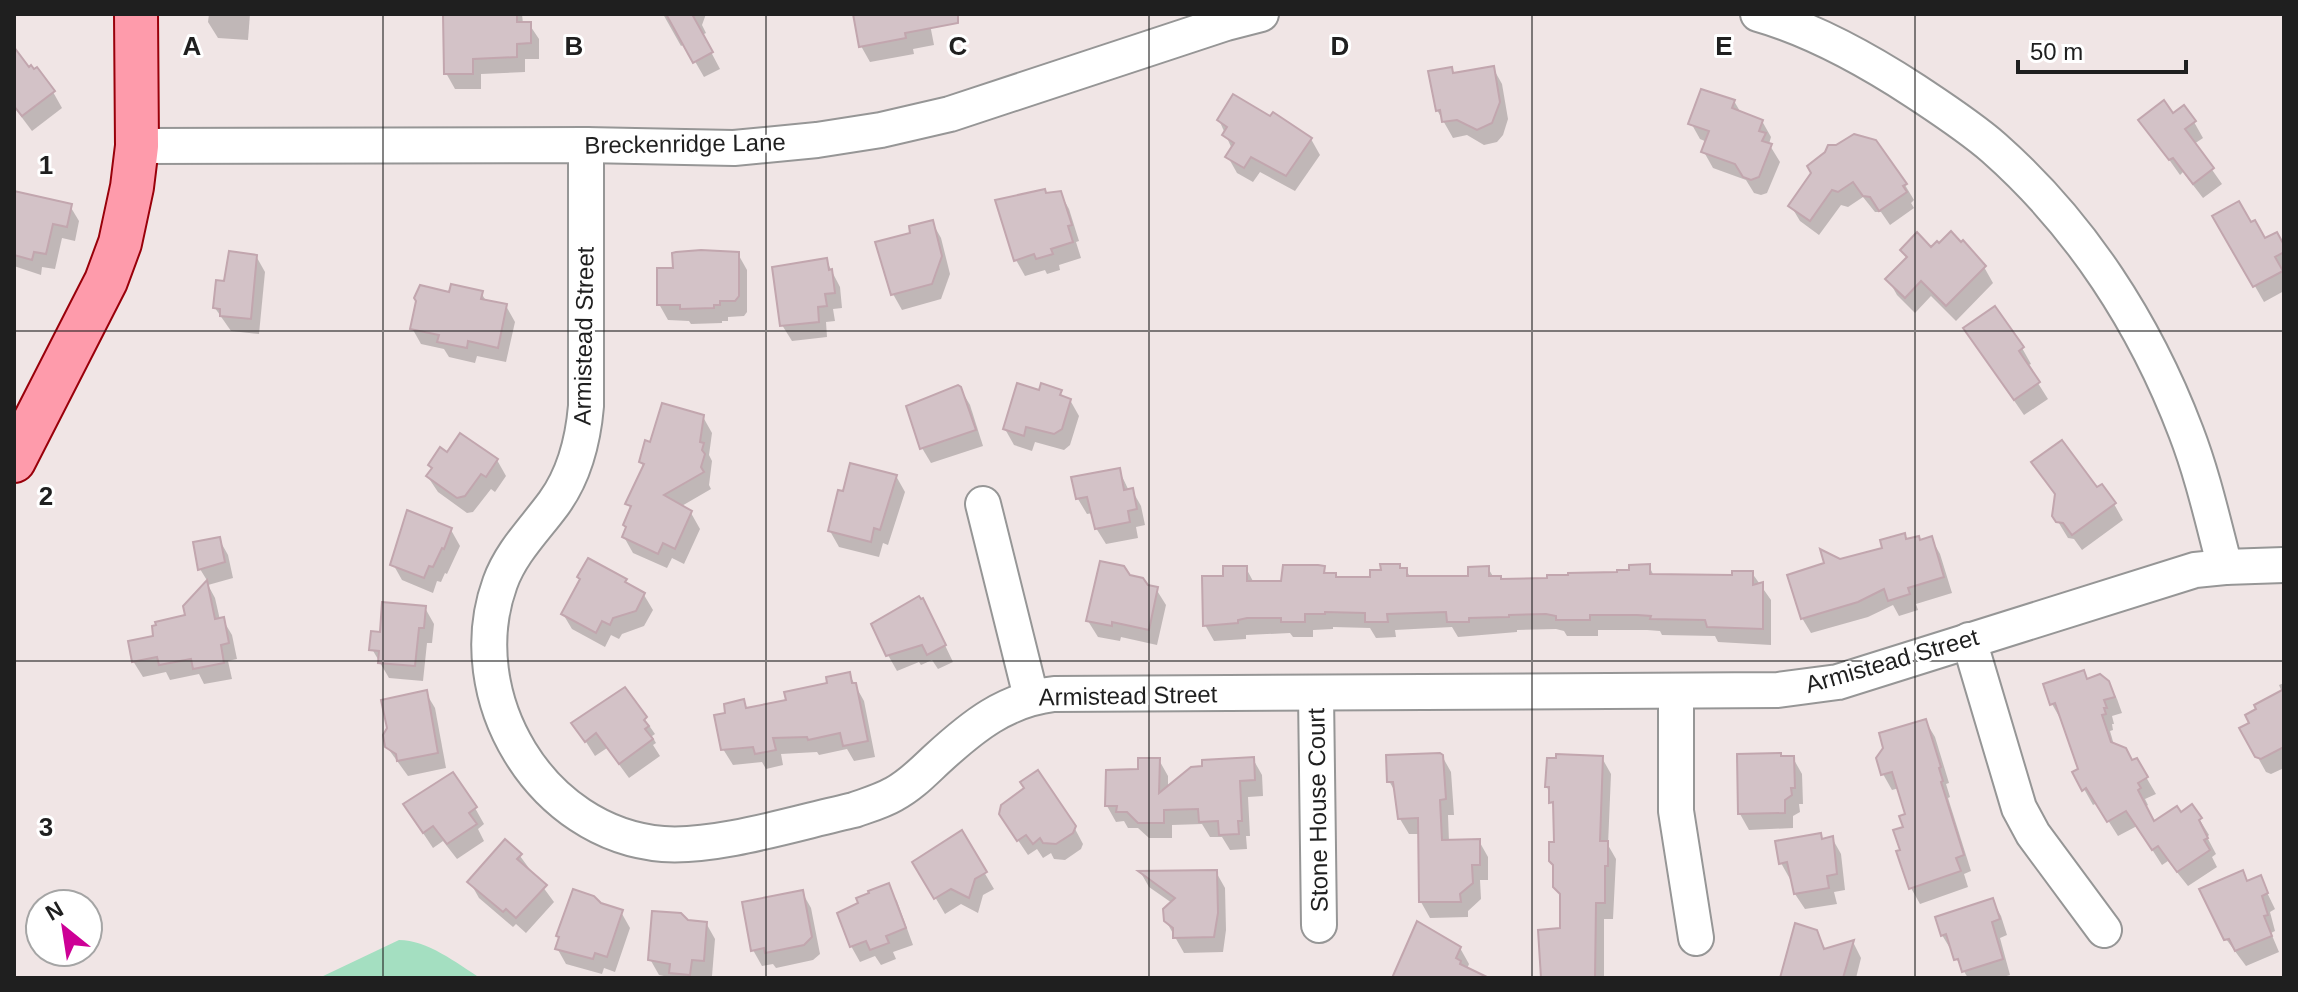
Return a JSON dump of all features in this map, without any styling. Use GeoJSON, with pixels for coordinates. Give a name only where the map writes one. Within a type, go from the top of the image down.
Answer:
{"type":"FeatureCollection","features":[{"type":"Feature","properties":{"kind":"main road"},"geometry":{"type":"LineString","coordinates":[[14,461],[106,281],[120,243],[137,146],[136,14]]}},
{"type":"Feature","properties":{"kind":"street","name":"Breckenridge Lane"},"geometry":{"type":"LineString","coordinates":[[137,146],[586,145],[734,148],[817,140],[881,130],[964,110],[1261,14]]}},
{"type":"Feature","properties":{"kind":"street"},"geometry":{"type":"LineString","coordinates":[[1758,14],[1848,52],[1887,73],[1944,111],[1992,146],[2028,180],[2088,251],[2121,297],[2164,379],[2201,475],[2225,567]]}},
{"type":"Feature","properties":{"kind":"street","name":"Armistead Street"},"geometry":{"type":"LineString","coordinates":[[586,145],[584,432],[568,480],[557,499],[525,538],[500,581],[489,631],[489,659],[499,707],[517,750],[531,771],[562,803],[600,827],[653,843],[711,842],[854,810],[876,802],[914,781],[976,725],[995,712],[1031,697],[1069,694],[1778,690],[1810,687],[1838,682],[2167,578],[2225,567],[2284,565]]}},
{"type":"Feature","properties":{"kind":"street"},"geometry":{"type":"LineString","coordinates":[[983,504],[1031,697]]}},
{"type":"Feature","properties":{"kind":"street"},"geometry":{"type":"LineString","coordinates":[[1969,640],[2019,808],[2033,834],[2104,930]]}},
{"type":"Feature","properties":{"kind":"street"},"geometry":{"type":"LineString","coordinates":[[1676,691],[1676,811],[1696,938]]}},
{"type":"Feature","properties":{"kind":"street","name":"Stone House Court"},"geometry":{"type":"LineString","coordinates":[[1316,694],[1319,925]]}},
{"type":"Feature","properties":{"kind":"shaded area"},"geometry":{"type":"Polygon","coordinates":[[[399,940],[431,948],[480,978],[319,978],[399,940]]]}},
{"type":"Feature","properties":{"kind":"building"},"geometry":{"type":"Polygon","coordinates":[[[443,14],[517,14],[517,22],[531,22],[531,43],[517,44],[517,57],[473,59],[473,74],[444,74],[443,14]]]}},
{"type":"Feature","properties":{"kind":"building"},"geometry":{"type":"Polygon","coordinates":[[[666,14],[692,14],[713,52],[693,63],[666,14]]]}},
{"type":"Feature","properties":{"kind":"building"},"geometry":{"type":"Polygon","coordinates":[[[853,14],[958,14],[958,23],[905,33],[906,38],[859,47],[853,14]]]}},
{"type":"Feature","properties":{"kind":"building"},"geometry":{"type":"Polygon","coordinates":[[[14,47],[29,67],[37,67],[55,91],[22,116],[14,106],[14,47]]]}},
{"type":"Feature","properties":{"kind":"building"},"geometry":{"type":"Polygon","coordinates":[[[1494,66],[1500,102],[1492,123],[1477,130],[1457,120],[1442,122],[1440,110],[1436,111],[1428,71],[1452,67],[1453,73],[1494,66]]]}},
{"type":"Feature","properties":{"kind":"building"},"geometry":{"type":"Polygon","coordinates":[[[1701,89],[1735,100],[1732,108],[1763,120],[1759,131],[1766,133],[1762,141],[1772,144],[1759,177],[1751,180],[1743,177],[1735,164],[1701,152],[1709,131],[1688,124],[1701,89]]]}},
{"type":"Feature","properties":{"kind":"building"},"geometry":{"type":"Polygon","coordinates":[[[1233,94],[1270,116],[1273,112],[1312,138],[1286,176],[1251,157],[1244,168],[1225,157],[1234,143],[1222,135],[1227,127],[1217,120],[1233,94]]]}},
{"type":"Feature","properties":{"kind":"building"},"geometry":{"type":"Polygon","coordinates":[[[2164,100],[2173,113],[2184,105],[2196,121],[2185,129],[2214,168],[2193,184],[2173,158],[2169,160],[2138,120],[2164,100]]]}},
{"type":"Feature","properties":{"kind":"building"},"geometry":{"type":"Polygon","coordinates":[[[1854,134],[1876,140],[1907,184],[1903,186],[1907,192],[1879,211],[1870,197],[1863,196],[1853,182],[1838,192],[1832,190],[1810,221],[1788,206],[1811,173],[1807,166],[1825,152],[1828,145],[1836,145],[1854,134]]]}},
{"type":"Feature","properties":{"kind":"building"},"geometry":{"type":"Polygon","coordinates":[[[1045,189],[1046,193],[1061,191],[1072,225],[1068,226],[1073,242],[1051,249],[1053,254],[1036,259],[1034,254],[1014,261],[995,200],[1045,189]]]}},
{"type":"Feature","properties":{"kind":"building"},"geometry":{"type":"Polygon","coordinates":[[[14,191],[72,204],[67,227],[53,224],[46,254],[34,252],[32,260],[14,255],[14,191]]]}},
{"type":"Feature","properties":{"kind":"building"},"geometry":{"type":"Polygon","coordinates":[[[2239,201],[2265,238],[2277,232],[2284,245],[2284,252],[2275,257],[2283,271],[2253,287],[2212,216],[2239,201]]]}},
{"type":"Feature","properties":{"kind":"building"},"geometry":{"type":"Polygon","coordinates":[[[933,220],[942,256],[932,284],[891,295],[875,242],[910,233],[909,226],[933,220]]]}},
{"type":"Feature","properties":{"kind":"building"},"geometry":{"type":"Polygon","coordinates":[[[1951,231],[1986,266],[1946,306],[1921,281],[1905,298],[1885,279],[1907,257],[1900,250],[1917,232],[1931,247],[1951,231]]]}},
{"type":"Feature","properties":{"kind":"building"},"geometry":{"type":"Polygon","coordinates":[[[701,250],[739,252],[739,296],[735,301],[720,301],[720,305],[714,305],[714,308],[680,309],[680,305],[657,305],[657,268],[673,268],[672,253],[701,250]]]}},
{"type":"Feature","properties":{"kind":"building"},"geometry":{"type":"Polygon","coordinates":[[[229,251],[257,255],[251,319],[220,316],[220,309],[213,308],[216,280],[224,281],[229,251]]]}},
{"type":"Feature","properties":{"kind":"building"},"geometry":{"type":"Polygon","coordinates":[[[827,258],[829,270],[832,269],[835,293],[825,294],[827,306],[818,307],[819,322],[780,326],[772,267],[827,258]]]}},
{"type":"Feature","properties":{"kind":"building"},"geometry":{"type":"Polygon","coordinates":[[[451,284],[483,291],[481,299],[507,304],[498,348],[468,341],[467,348],[437,342],[439,335],[410,329],[414,298],[420,285],[449,292],[451,284]]]}},
{"type":"Feature","properties":{"kind":"building"},"geometry":{"type":"Polygon","coordinates":[[[1995,306],[2024,347],[2019,351],[2040,382],[2014,400],[1963,328],[1995,306]]]}},
{"type":"Feature","properties":{"kind":"building"},"geometry":{"type":"Polygon","coordinates":[[[1017,383],[1039,390],[1041,383],[1062,390],[1060,395],[1071,399],[1062,429],[1054,434],[1026,427],[1024,436],[1003,429],[1017,383]]]}},
{"type":"Feature","properties":{"kind":"building"},"geometry":{"type":"Polygon","coordinates":[[[958,385],[976,430],[920,449],[906,406],[958,385]]]}},
{"type":"Feature","properties":{"kind":"building"},"geometry":{"type":"Polygon","coordinates":[[[662,403],[704,415],[700,442],[704,443],[702,450],[705,454],[701,467],[704,472],[664,495],[692,511],[675,549],[663,543],[658,554],[622,537],[631,506],[625,504],[644,464],[639,462],[645,440],[650,442],[662,403]]]}},
{"type":"Feature","properties":{"kind":"building"},"geometry":{"type":"Polygon","coordinates":[[[460,433],[498,459],[486,477],[481,474],[465,496],[457,498],[426,476],[432,468],[428,465],[440,447],[447,452],[460,433]]]}},
{"type":"Feature","properties":{"kind":"building"},"geometry":{"type":"Polygon","coordinates":[[[2062,440],[2097,487],[2102,484],[2116,503],[2072,535],[2063,523],[2056,522],[2052,516],[2055,494],[2031,462],[2062,440]]]}},
{"type":"Feature","properties":{"kind":"building"},"geometry":{"type":"Polygon","coordinates":[[[850,463],[897,475],[880,530],[874,528],[871,542],[828,531],[838,490],[843,491],[850,463]]]}},
{"type":"Feature","properties":{"kind":"building"},"geometry":{"type":"Polygon","coordinates":[[[1120,468],[1124,490],[1133,488],[1137,509],[1128,511],[1130,522],[1095,529],[1087,497],[1076,499],[1071,477],[1120,468]]]}},
{"type":"Feature","properties":{"kind":"building"},"geometry":{"type":"Polygon","coordinates":[[[407,510],[452,528],[444,549],[433,567],[429,566],[424,578],[390,565],[407,510]]]}},
{"type":"Feature","properties":{"kind":"building"},"geometry":{"type":"Polygon","coordinates":[[[1905,533],[1906,539],[1919,536],[1920,540],[1932,536],[1944,577],[1908,588],[1910,594],[1888,601],[1884,589],[1858,602],[1801,619],[1787,575],[1824,563],[1820,549],[1840,559],[1882,548],[1880,540],[1905,533]]]}},
{"type":"Feature","properties":{"kind":"building"},"geometry":{"type":"Polygon","coordinates":[[[220,537],[225,562],[198,570],[193,542],[220,537]]]}},
{"type":"Feature","properties":{"kind":"building"},"geometry":{"type":"Polygon","coordinates":[[[588,558],[627,579],[625,582],[645,593],[636,611],[613,618],[610,625],[602,621],[596,633],[561,614],[588,558]]]}},
{"type":"Feature","properties":{"kind":"building"},"geometry":{"type":"Polygon","coordinates":[[[1100,561],[1124,566],[1130,575],[1158,587],[1149,630],[1112,622],[1112,626],[1086,621],[1100,561]]]}},
{"type":"Feature","properties":{"kind":"building"},"geometry":{"type":"Polygon","coordinates":[[[1380,564],[1400,564],[1400,568],[1407,568],[1407,576],[1468,576],[1468,567],[1489,566],[1489,576],[1501,576],[1501,579],[1617,572],[1629,570],[1629,565],[1650,564],[1650,574],[1732,575],[1732,571],[1753,571],[1753,585],[1763,582],[1763,629],[1707,627],[1705,620],[1650,619],[1651,616],[1637,615],[1590,615],[1590,620],[1556,620],[1556,616],[1546,614],[1509,615],[1469,618],[1469,622],[1447,622],[1446,612],[1387,614],[1388,622],[1365,622],[1365,613],[1325,612],[1305,614],[1305,622],[1247,618],[1238,620],[1238,623],[1203,626],[1202,576],[1223,576],[1223,566],[1247,566],[1247,581],[1281,581],[1283,565],[1318,565],[1325,566],[1324,573],[1336,573],[1336,577],[1370,577],[1370,570],[1381,570],[1380,564]]]}},
{"type":"Feature","properties":{"kind":"building"},"geometry":{"type":"Polygon","coordinates":[[[207,580],[215,619],[224,617],[229,643],[221,645],[224,663],[193,669],[191,659],[159,665],[157,657],[132,662],[128,641],[153,636],[152,626],[156,625],[155,622],[185,615],[183,606],[207,580]]]}},
{"type":"Feature","properties":{"kind":"building"},"geometry":{"type":"Polygon","coordinates":[[[919,596],[923,598],[946,645],[927,655],[922,645],[886,656],[871,624],[919,596]]]}},
{"type":"Feature","properties":{"kind":"building"},"geometry":{"type":"Polygon","coordinates":[[[382,602],[426,606],[424,628],[419,628],[415,666],[378,663],[379,651],[369,650],[371,631],[380,632],[382,602]]]}},
{"type":"Feature","properties":{"kind":"building"},"geometry":{"type":"Polygon","coordinates":[[[2084,670],[2087,679],[2100,674],[2109,681],[2115,697],[2104,700],[2107,708],[2104,708],[2106,714],[2102,715],[2111,742],[2126,748],[2132,760],[2137,758],[2148,777],[2138,783],[2141,788],[2138,790],[2154,821],[2177,806],[2181,812],[2192,804],[2202,818],[2199,820],[2208,838],[2204,840],[2210,850],[2177,872],[2158,846],[2152,850],[2126,811],[2107,822],[2086,788],[2082,791],[2072,772],[2078,769],[2055,703],[2050,705],[2043,684],[2084,670]]]}},
{"type":"Feature","properties":{"kind":"building"},"geometry":{"type":"Polygon","coordinates":[[[850,672],[852,683],[856,683],[868,741],[843,746],[840,733],[808,740],[807,737],[773,738],[776,750],[755,754],[753,747],[721,750],[714,715],[725,713],[724,704],[744,699],[746,708],[786,700],[784,692],[827,683],[826,677],[850,672]]]}},
{"type":"Feature","properties":{"kind":"building"},"geometry":{"type":"Polygon","coordinates":[[[625,687],[647,717],[644,720],[649,726],[645,729],[653,739],[619,764],[596,733],[585,742],[571,723],[625,687]]]}},
{"type":"Feature","properties":{"kind":"building"},"geometry":{"type":"Polygon","coordinates":[[[2284,689],[2284,747],[2261,759],[2255,757],[2239,728],[2249,723],[2245,715],[2256,709],[2254,705],[2284,689]]]}},
{"type":"Feature","properties":{"kind":"building"},"geometry":{"type":"Polygon","coordinates":[[[427,690],[438,753],[397,761],[396,754],[385,747],[383,735],[387,728],[381,700],[427,690]]]}},
{"type":"Feature","properties":{"kind":"building"},"geometry":{"type":"Polygon","coordinates":[[[1926,719],[1941,767],[1941,782],[1964,855],[1956,858],[1961,871],[1909,889],[1896,851],[1900,850],[1893,830],[1903,827],[1899,816],[1905,814],[1892,772],[1881,775],[1876,758],[1883,748],[1879,733],[1926,719]]]}},
{"type":"Feature","properties":{"kind":"building"},"geometry":{"type":"Polygon","coordinates":[[[1781,753],[1781,756],[1794,756],[1795,788],[1791,788],[1792,795],[1785,800],[1785,813],[1738,814],[1737,754],[1781,753]]]}},
{"type":"Feature","properties":{"kind":"building"},"geometry":{"type":"Polygon","coordinates":[[[1556,754],[1603,756],[1600,841],[1608,841],[1608,866],[1605,866],[1605,903],[1596,903],[1595,978],[1541,978],[1538,930],[1560,928],[1560,894],[1553,887],[1553,865],[1549,861],[1549,842],[1554,842],[1553,802],[1549,803],[1549,787],[1545,787],[1547,758],[1556,758],[1556,754]]]}},
{"type":"Feature","properties":{"kind":"building"},"geometry":{"type":"Polygon","coordinates":[[[1386,755],[1443,755],[1446,799],[1440,800],[1442,840],[1480,839],[1480,865],[1472,865],[1473,883],[1460,894],[1461,902],[1419,902],[1418,818],[1398,819],[1393,782],[1387,782],[1386,755]]]}},
{"type":"Feature","properties":{"kind":"building"},"geometry":{"type":"Polygon","coordinates":[[[1254,757],[1255,780],[1240,781],[1242,821],[1238,821],[1239,834],[1219,835],[1218,821],[1199,822],[1198,809],[1164,810],[1164,823],[1138,823],[1127,812],[1116,812],[1117,806],[1105,806],[1106,770],[1138,769],[1138,758],[1160,758],[1159,793],[1191,767],[1202,766],[1202,760],[1254,757]]]}},
{"type":"Feature","properties":{"kind":"building"},"geometry":{"type":"Polygon","coordinates":[[[1038,770],[1076,826],[1073,833],[1056,844],[1043,843],[1040,838],[1033,844],[1026,835],[1017,841],[999,814],[1001,805],[1024,788],[1020,782],[1038,770]]]}},
{"type":"Feature","properties":{"kind":"building"},"geometry":{"type":"Polygon","coordinates":[[[453,772],[477,807],[469,813],[477,824],[447,844],[433,826],[423,833],[403,804],[453,772]]]}},
{"type":"Feature","properties":{"kind":"building"},"geometry":{"type":"Polygon","coordinates":[[[962,830],[987,872],[975,879],[969,898],[951,889],[934,899],[912,862],[962,830]]]}},
{"type":"Feature","properties":{"kind":"building"},"geometry":{"type":"Polygon","coordinates":[[[1821,833],[1822,839],[1833,836],[1837,874],[1827,876],[1829,888],[1794,894],[1787,862],[1779,864],[1775,841],[1821,833]]]}},
{"type":"Feature","properties":{"kind":"building"},"geometry":{"type":"Polygon","coordinates":[[[505,839],[522,854],[517,859],[547,885],[516,918],[506,909],[503,912],[467,882],[505,839]]]}},
{"type":"Feature","properties":{"kind":"building"},"geometry":{"type":"Polygon","coordinates":[[[1217,870],[1218,913],[1214,937],[1173,938],[1173,928],[1164,921],[1163,909],[1175,898],[1138,871],[1217,870]]]}},
{"type":"Feature","properties":{"kind":"building"},"geometry":{"type":"Polygon","coordinates":[[[2243,870],[2247,881],[2261,875],[2268,893],[2262,896],[2268,915],[2264,916],[2272,936],[2235,951],[2229,939],[2224,940],[2199,889],[2243,870]]]}},
{"type":"Feature","properties":{"kind":"building"},"geometry":{"type":"Polygon","coordinates":[[[889,883],[906,928],[886,936],[889,943],[870,950],[866,941],[850,947],[837,913],[858,903],[856,898],[868,891],[889,883]]]}},
{"type":"Feature","properties":{"kind":"building"},"geometry":{"type":"Polygon","coordinates":[[[573,889],[623,910],[607,957],[595,953],[593,959],[555,949],[559,937],[556,936],[573,889]]]}},
{"type":"Feature","properties":{"kind":"building"},"geometry":{"type":"Polygon","coordinates":[[[803,890],[812,937],[804,945],[765,953],[764,948],[751,951],[742,902],[803,890]]]}},
{"type":"Feature","properties":{"kind":"building"},"geometry":{"type":"Polygon","coordinates":[[[1993,898],[2000,919],[1992,922],[2003,959],[1962,972],[1958,959],[1954,960],[1946,934],[1941,936],[1935,917],[1993,898]]]}},
{"type":"Feature","properties":{"kind":"building"},"geometry":{"type":"Polygon","coordinates":[[[652,911],[681,913],[688,920],[707,922],[704,961],[692,960],[690,975],[669,973],[670,964],[648,960],[652,911]]]}},
{"type":"Feature","properties":{"kind":"building"},"geometry":{"type":"Polygon","coordinates":[[[1417,921],[1461,947],[1456,958],[1461,961],[1460,964],[1489,978],[1392,978],[1417,921]]]}},
{"type":"Feature","properties":{"kind":"building"},"geometry":{"type":"Polygon","coordinates":[[[1795,923],[1817,930],[1824,949],[1854,940],[1843,978],[1780,978],[1795,923]]]}}]}
